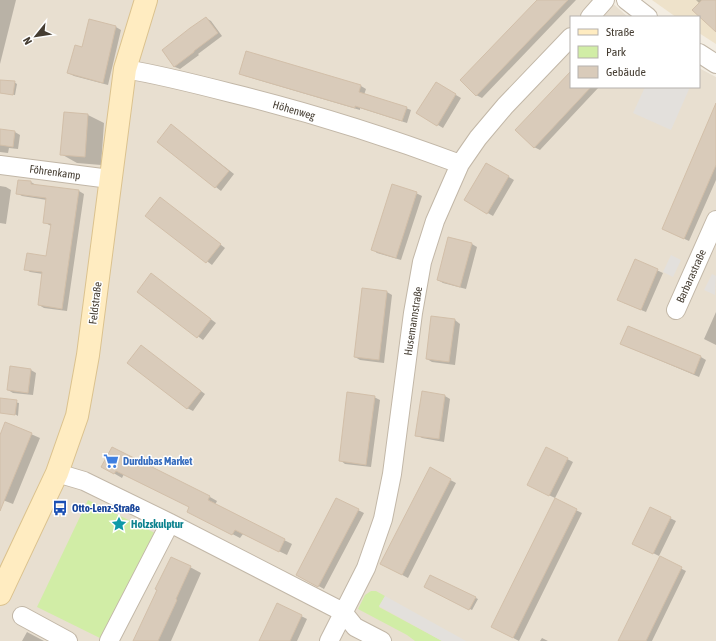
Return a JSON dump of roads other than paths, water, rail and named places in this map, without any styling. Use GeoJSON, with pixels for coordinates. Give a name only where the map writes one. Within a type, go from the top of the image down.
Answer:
{"type":"FeatureCollection","features":[{"type":"Feature","properties":{"kind":"main road","name":"Feldstraße"},"geometry":{"type":"LineString","coordinates":[[0,594],[57,473],[77,416],[88,355],[125,69],[146,0]]}},
{"type":"Feature","properties":{"kind":"street"},"geometry":{"type":"LineString","coordinates":[[591,16],[604,0]]}},
{"type":"Feature","properties":{"kind":"street"},"geometry":{"type":"LineString","coordinates":[[626,0],[647,16]]}},
{"type":"Feature","properties":{"kind":"street","name":"Husemannstraße"},"geometry":{"type":"LineString","coordinates":[[329,641],[366,568],[383,519],[392,474],[410,336],[422,262],[435,221],[460,164],[478,138],[505,106],[570,38]]}},
{"type":"Feature","properties":{"kind":"street"},"geometry":{"type":"LineString","coordinates":[[700,54],[716,64]]}},
{"type":"Feature","properties":{"kind":"street","name":"Höhenweg"},"geometry":{"type":"LineString","coordinates":[[125,69],[155,74],[279,105],[409,145],[460,164]]}},
{"type":"Feature","properties":{"kind":"street","name":"Föhrenkamp"},"geometry":{"type":"LineString","coordinates":[[0,165],[110,180]]}},
{"type":"Feature","properties":{"kind":"street","name":"Barbarastraße"},"geometry":{"type":"LineString","coordinates":[[676,310],[716,220]]}},
{"type":"Feature","properties":{"kind":"street"},"geometry":{"type":"LineString","coordinates":[[57,473],[84,481],[170,523],[343,612],[355,627],[382,641]]}},
{"type":"Feature","properties":{"kind":"street"},"geometry":{"type":"LineString","coordinates":[[109,641],[170,523]]}},
{"type":"Feature","properties":{"kind":"street"},"geometry":{"type":"LineString","coordinates":[[22,616],[68,641]]}},
{"type":"Feature","properties":{"kind":"place","name":"Durdubas Market"},"geometry":{"type":"Point","coordinates":[111,461]}},
{"type":"Feature","properties":{"kind":"place","name":"Otto-Lenz-Straße"},"geometry":{"type":"Point","coordinates":[60,508]}},
{"type":"Feature","properties":{"kind":"place","name":"Holzskulptur"},"geometry":{"type":"Point","coordinates":[119,524]}}]}
